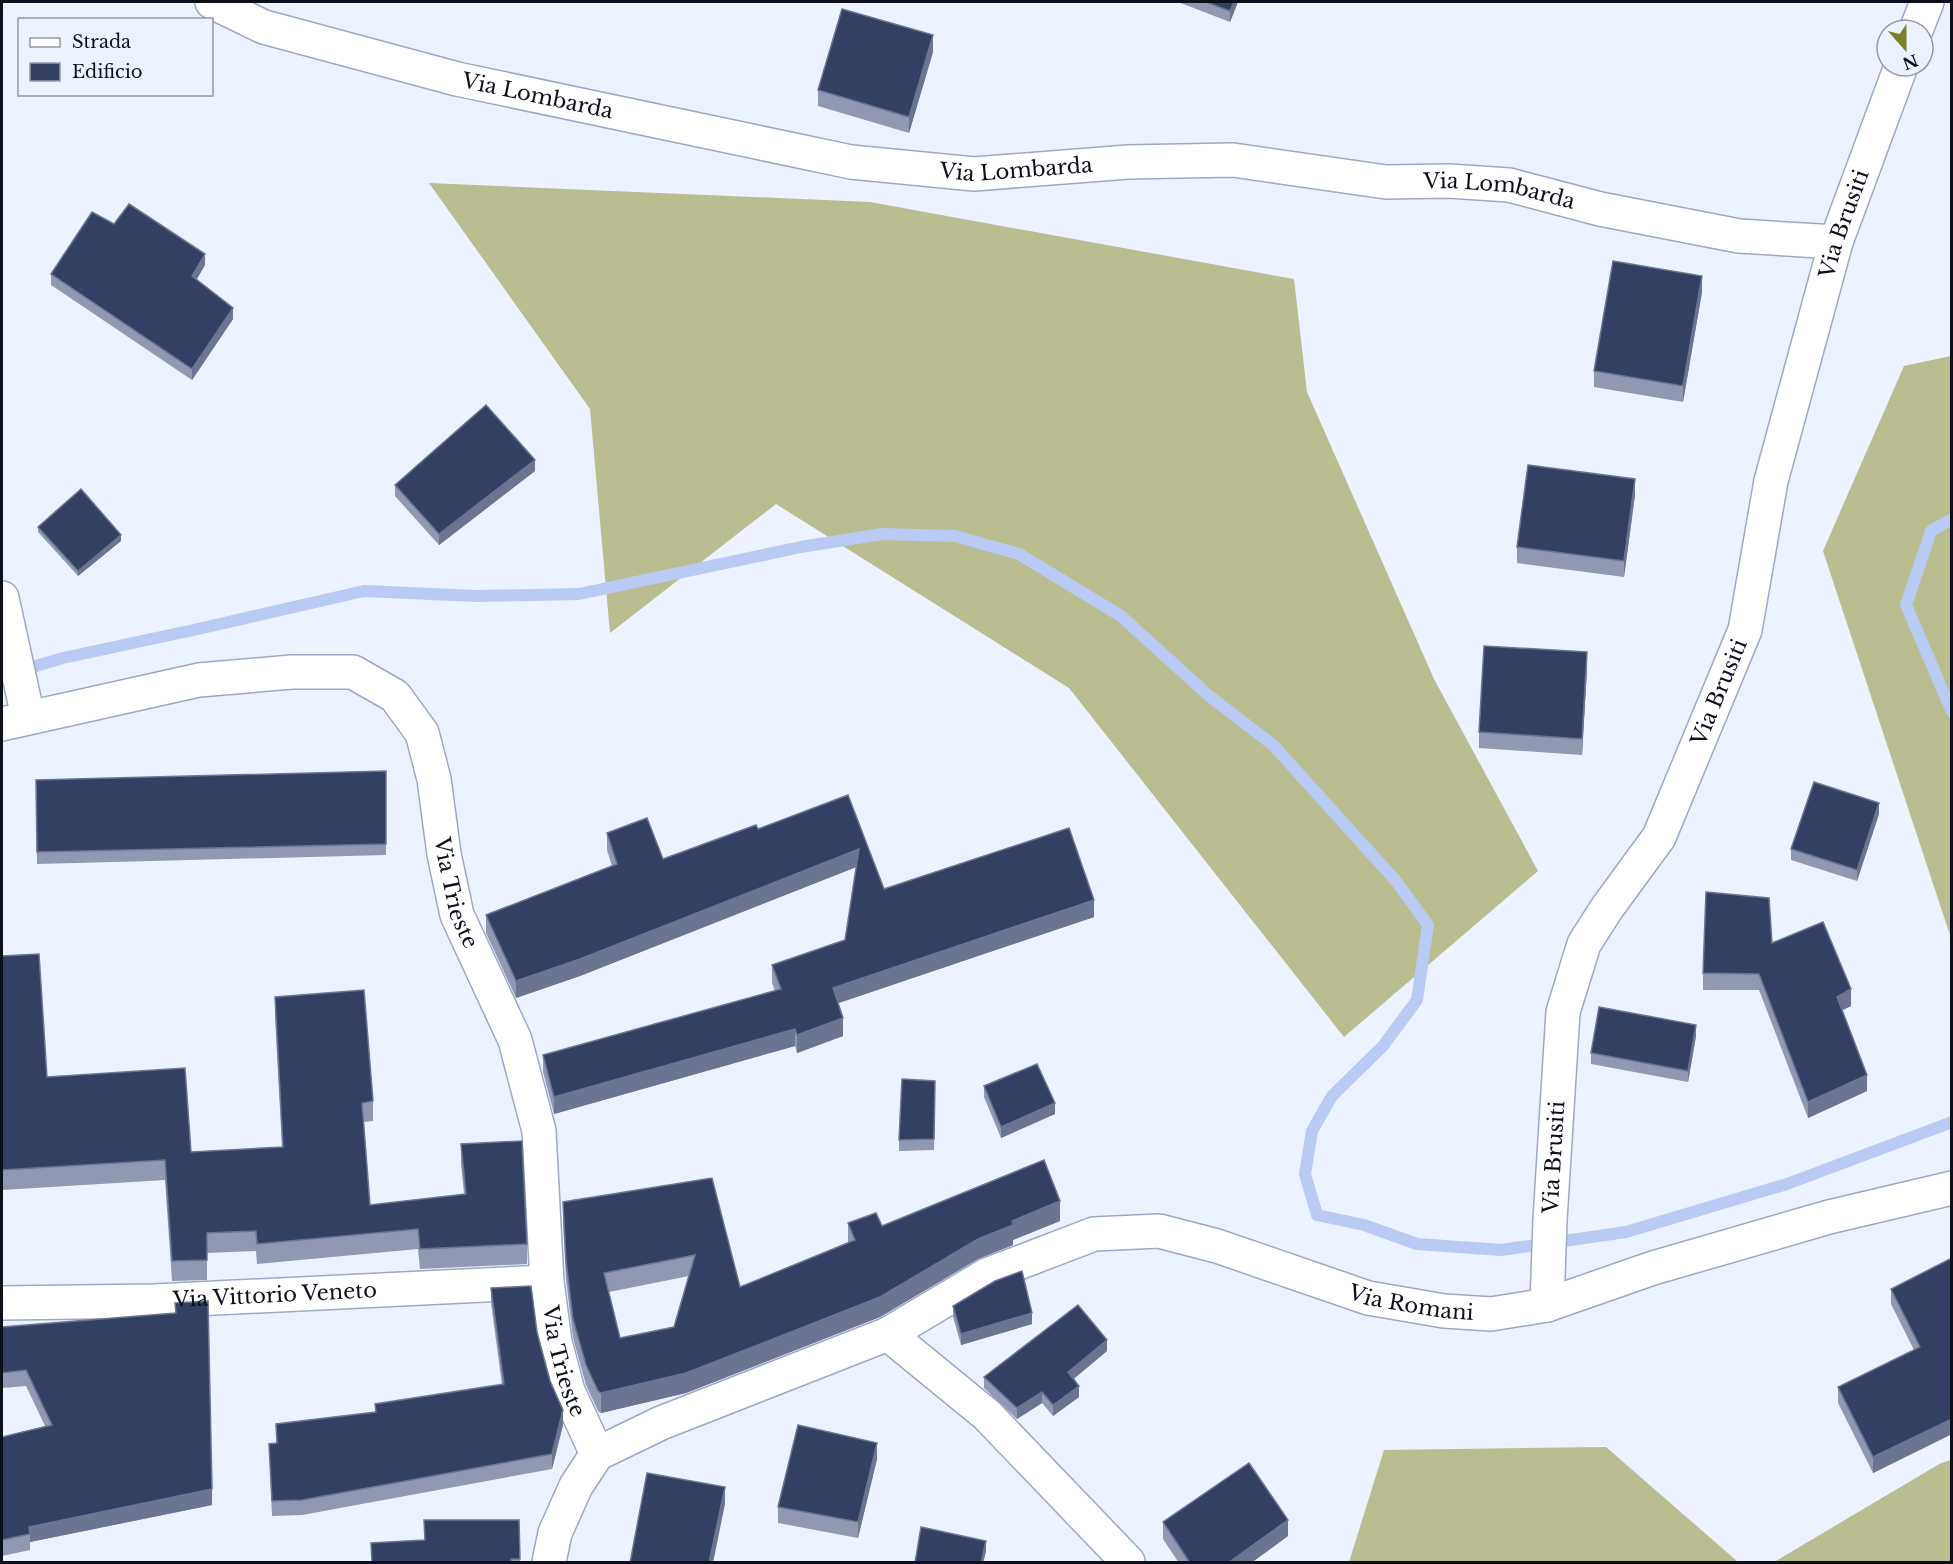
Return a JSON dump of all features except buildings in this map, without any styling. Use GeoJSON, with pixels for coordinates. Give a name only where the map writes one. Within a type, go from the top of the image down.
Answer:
{"type":"FeatureCollection","features":[{"type":"Feature","properties":{"kind":"street","name":"Via Lombarda"},"geometry":{"type":"LineString","coordinates":[[212,2],[264,27],[457,79],[851,162],[974,174],[1128,162],[1233,160],[1386,182],[1449,181],[1509,185],[1600,209],[1739,236],[1836,242]]}},
{"type":"Feature","properties":{"kind":"street"},"geometry":{"type":"LineString","coordinates":[[1921,18],[1927,2]]}},
{"type":"Feature","properties":{"kind":"street","name":"Via Brusiti"},"geometry":{"type":"LineString","coordinates":[[1548,1297],[1550,1220],[1563,1012],[1584,944],[1607,908],[1659,837],[1745,630],[1771,481],[1836,242],[1897,78]]}},
{"type":"Feature","properties":{"kind":"street"},"geometry":{"type":"LineString","coordinates":[[2,598],[15,721]]}},
{"type":"Feature","properties":{"kind":"street","name":"Via Trieste"},"geometry":{"type":"LineString","coordinates":[[15,721],[199,680],[292,672],[353,672],[395,696],[422,733],[434,779],[444,854],[458,915],[515,1040],[539,1131],[547,1282],[555,1342],[568,1391],[597,1454]]}},
{"type":"Feature","properties":{"kind":"street","name":"Via Romani"},"geometry":{"type":"LineString","coordinates":[[597,1454],[661,1423],[888,1334],[987,1275],[1094,1234],[1159,1231],[1217,1246],[1368,1298],[1444,1311],[1491,1314],[1829,1217],[1952,1188]]}},
{"type":"Feature","properties":{"kind":"street","name":"Via Vittorio Veneto"},"geometry":{"type":"LineString","coordinates":[[2,1303],[154,1301],[547,1282]]}},
{"type":"Feature","properties":{"kind":"street"},"geometry":{"type":"LineString","coordinates":[[888,1334],[987,1415],[1128,1563]]}},
{"type":"Feature","properties":{"kind":"street"},"geometry":{"type":"LineString","coordinates":[[549,1563],[555,1533],[576,1486],[597,1454]]}},
{"type":"Feature","properties":{"kind":"green space"},"geometry":{"type":"Polygon","coordinates":[[[429,183],[870,202],[1294,279],[1307,392],[1434,679],[1538,871],[1344,1037],[1069,688],[776,504],[610,633],[590,409],[429,183]]]}},
{"type":"Feature","properties":{"kind":"green space"},"geometry":{"type":"Polygon","coordinates":[[[1952,356],[1951,938],[1823,551],[1904,366],[1952,356]]]}},
{"type":"Feature","properties":{"kind":"green space"},"geometry":{"type":"Polygon","coordinates":[[[1606,1447],[1738,1562],[1349,1562],[1384,1450],[1606,1447]]]}},
{"type":"Feature","properties":{"kind":"green space"},"geometry":{"type":"Polygon","coordinates":[[[1951,1460],[1951,1562],[1774,1562],[1941,1463],[1951,1460]]]}},
{"type":"Feature","properties":{"kind":"waterway"},"geometry":{"type":"LineString","coordinates":[[1952,519],[1931,531],[1906,605],[1952,712]]}},
{"type":"Feature","properties":{"kind":"waterway"},"geometry":{"type":"LineString","coordinates":[[2,676],[63,658],[364,591],[476,596],[579,594],[801,547],[882,534],[955,536],[1019,554],[1121,616],[1208,695],[1273,745],[1396,881],[1428,925],[1417,1000],[1383,1046],[1332,1096],[1312,1131],[1305,1174],[1317,1215],[1364,1225],[1417,1244],[1501,1250],[1626,1232],[1787,1184],[1952,1122]]}}]}
